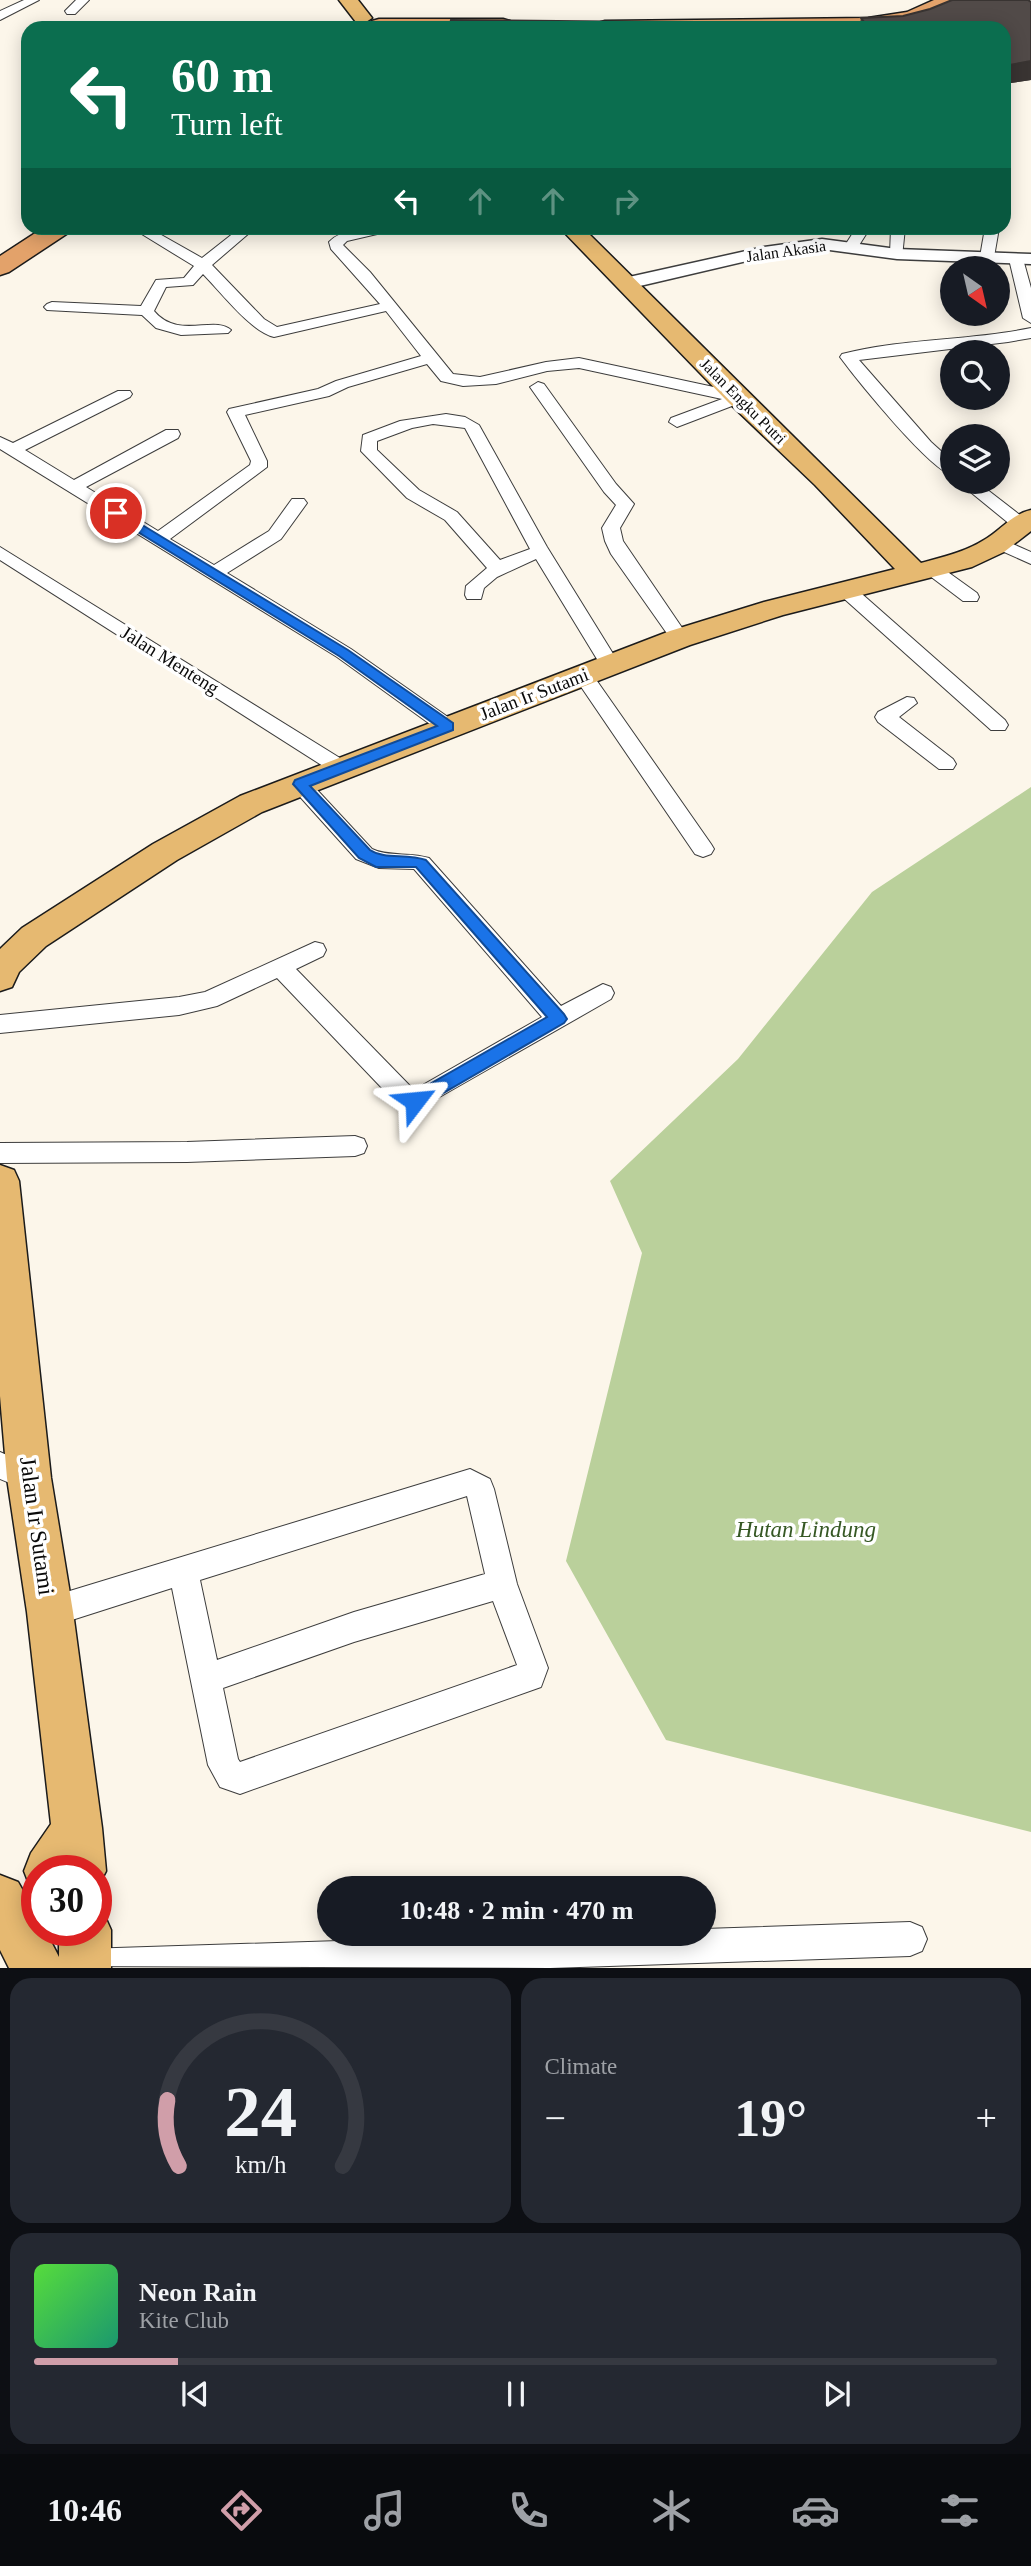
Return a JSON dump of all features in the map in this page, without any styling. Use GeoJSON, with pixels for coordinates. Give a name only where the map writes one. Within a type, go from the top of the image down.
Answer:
{"type":"FeatureCollection","features":[{"type":"Feature","properties":{"kind":"highway"},"geometry":{"type":"LineString","coordinates":[[892,21],[956,3]]}},
{"type":"Feature","properties":{"kind":"highway"},"geometry":{"type":"LineString","coordinates":[[928,21],[936,19],[956,3]]}},
{"type":"Feature","properties":{"kind":"highway"},"geometry":{"type":"LineString","coordinates":[[0,250],[23,235]]}},
{"type":"Feature","properties":{"kind":"highway"},"geometry":{"type":"LineString","coordinates":[[0,267],[48,235]]}},
{"type":"Feature","properties":{"kind":"main road"},"geometry":{"type":"LineString","coordinates":[[348,0],[368,21]]}},
{"type":"Feature","properties":{"kind":"main road","name":"Jalan Engku Putri"},"geometry":{"type":"LineString","coordinates":[[578,235],[738,398],[924,572]]}},
{"type":"Feature","properties":{"kind":"main road","name":"Jalan Ir Sutami"},"geometry":{"type":"LineString","coordinates":[[1,970],[34,937],[164,852],[251,804],[680,638],[774,608],[961,561],[1017,529]]}},
{"type":"Feature","properties":{"kind":"main road"},"geometry":{"type":"LineString","coordinates":[[0,930],[34,937]]}},
{"type":"Feature","properties":{"kind":"main road","name":"Jalan Ir Sutami"},"geometry":{"type":"LineString","coordinates":[[0,1181],[14,1471],[50,1612],[79,1849]]}},
{"type":"Feature","properties":{"kind":"main road"},"geometry":{"type":"LineString","coordinates":[[0,1887],[21,1888]]}},
{"type":"Feature","properties":{"kind":"main road"},"geometry":{"type":"LineString","coordinates":[[0,1900],[73,1958]]}},
{"type":"Feature","properties":{"kind":"street"},"geometry":{"type":"LineString","coordinates":[[4,12],[33,0]]}},
{"type":"Feature","properties":{"kind":"street"},"geometry":{"type":"LineString","coordinates":[[71,11],[83,0]]}},
{"type":"Feature","properties":{"kind":"street"},"geometry":{"type":"LineString","coordinates":[[151,235],[203,265],[259,322],[274,332],[389,306]]}},
{"type":"Feature","properties":{"kind":"street"},"geometry":{"type":"LineString","coordinates":[[146,311],[162,283],[188,282],[203,265],[239,235]]}},
{"type":"Feature","properties":{"kind":"street"},"geometry":{"type":"LineString","coordinates":[[355,235],[342,238],[336,242],[336,246],[365,275],[447,378],[461,382],[501,378],[553,364],[579,363],[738,398]]}},
{"type":"Feature","properties":{"kind":"street"},"geometry":{"type":"LineString","coordinates":[[851,247],[859,235]]}},
{"type":"Feature","properties":{"kind":"street"},"geometry":{"type":"LineString","coordinates":[[897,254],[898,235]]}},
{"type":"Feature","properties":{"kind":"street"},"geometry":{"type":"LineString","coordinates":[[987,256],[991,235]]}},
{"type":"Feature","properties":{"kind":"street","name":"Jalan Akasia"},"geometry":{"type":"LineString","coordinates":[[627,283],[788,248],[822,244],[897,254],[957,256]]}},
{"type":"Feature","properties":{"kind":"street"},"geometry":{"type":"LineString","coordinates":[[1023,259],[1031,318]]}},
{"type":"Feature","properties":{"kind":"street"},"geometry":{"type":"LineString","coordinates":[[52,307],[146,311]]}},
{"type":"Feature","properties":{"kind":"street"},"geometry":{"type":"LineString","coordinates":[[146,311],[151,318],[167,328],[185,331],[223,330]]}},
{"type":"Feature","properties":{"kind":"street"},"geometry":{"type":"LineString","coordinates":[[940,459],[925,446],[848,356],[991,341],[1031,333]]}},
{"type":"Feature","properties":{"kind":"street"},"geometry":{"type":"LineString","coordinates":[[158,539],[258,467],[259,461],[231,405],[323,393],[342,384],[430,358]]}},
{"type":"Feature","properties":{"kind":"street"},"geometry":{"type":"LineString","coordinates":[[538,387],[625,504],[625,509],[612,524],[611,534],[680,638]]}},
{"type":"Feature","properties":{"kind":"street"},"geometry":{"type":"LineString","coordinates":[[6,446],[124,394]]}},
{"type":"Feature","properties":{"kind":"street"},"geometry":{"type":"LineString","coordinates":[[677,422],[738,398]]}},
{"type":"Feature","properties":{"kind":"street"},"geometry":{"type":"LineString","coordinates":[[497,568],[451,516],[413,494],[369,451],[369,439],[387,431],[437,419],[457,418],[471,425],[541,552],[596,670],[703,849]]}},
{"type":"Feature","properties":{"kind":"street"},"geometry":{"type":"LineString","coordinates":[[74,487],[172,433]]}},
{"type":"Feature","properties":{"kind":"street"},"geometry":{"type":"LineString","coordinates":[[6,446],[344,653],[448,727]]}},
{"type":"Feature","properties":{"kind":"street"},"geometry":{"type":"LineString","coordinates":[[979,494],[1017,529],[1031,559]]}},
{"type":"Feature","properties":{"kind":"street"},"geometry":{"type":"LineString","coordinates":[[214,573],[275,536],[298,503]]}},
{"type":"Feature","properties":{"kind":"street","name":"Jalan Menteng"},"geometry":{"type":"LineString","coordinates":[[0,552],[341,768]]}},
{"type":"Feature","properties":{"kind":"street"},"geometry":{"type":"LineString","coordinates":[[474,595],[475,586],[497,568],[513,559],[541,552]]}},
{"type":"Feature","properties":{"kind":"street"},"geometry":{"type":"LineString","coordinates":[[924,572],[970,597]]}},
{"type":"Feature","properties":{"kind":"street"},"geometry":{"type":"LineString","coordinates":[[847,591],[998,725]]}},
{"type":"Feature","properties":{"kind":"street"},"geometry":{"type":"LineString","coordinates":[[907,703],[885,717],[946,764]]}},
{"type":"Feature","properties":{"kind":"street"},"geometry":{"type":"LineString","coordinates":[[300,784],[364,854],[376,862],[411,860],[421,863],[558,1019]]}},
{"type":"Feature","properties":{"kind":"street"},"geometry":{"type":"LineString","coordinates":[[0,1024],[179,1006],[209,1000],[315,950]]}},
{"type":"Feature","properties":{"kind":"street"},"geometry":{"type":"LineString","coordinates":[[280,967],[408,1100],[415,1101],[603,993]]}},
{"type":"Feature","properties":{"kind":"street"},"geometry":{"type":"LineString","coordinates":[[0,1153],[187,1152],[355,1146]]}},
{"type":"Feature","properties":{"kind":"street"},"geometry":{"type":"LineString","coordinates":[[50,1612],[470,1482],[480,1489],[502,1584],[533,1668],[530,1676],[240,1778],[232,1776],[224,1765],[208,1679],[183,1571]]}},
{"type":"Feature","properties":{"kind":"street"},"geometry":{"type":"LineString","coordinates":[[208,1679],[306,1642],[430,1602],[502,1584]]}},
{"type":"Feature","properties":{"kind":"street"},"geometry":{"type":"LineString","coordinates":[[73,1958],[542,1960],[910,1939]]}},
{"type":"Feature","properties":{"kind":"green space","name":"Hutan Lindung"},"geometry":{"type":"Polygon","coordinates":[[[1031,787],[1031,1832],[666,1740],[566,1561],[642,1253],[610,1181],[738,1059],[872,892],[1031,787]]]}},
{"type":"Feature","properties":{"kind":"building"},"geometry":{"type":"Polygon","coordinates":[[[952,0],[1028,0],[1031,2],[1031,61],[1011,65],[1011,21],[863,21],[861,18],[903,16],[952,0]]]}},
{"type":"Feature","properties":{"kind":"building"},"geometry":{"type":"Polygon","coordinates":[[[451,20],[554,21],[451,21],[451,20]]]}},
{"type":"Feature","properties":{"kind":"route"},"geometry":{"type":"LineString","coordinates":[[116,513],[344,653],[448,727],[300,784],[364,854],[376,862],[411,860],[421,863],[558,1019],[415,1101]]}}]}
